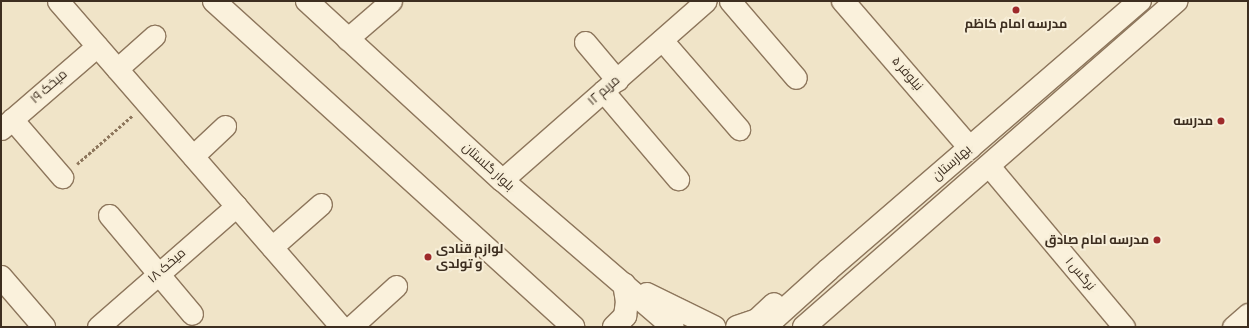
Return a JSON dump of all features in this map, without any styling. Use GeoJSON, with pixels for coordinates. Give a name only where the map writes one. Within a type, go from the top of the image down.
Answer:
{"type":"FeatureCollection","features":[{"type":"Feature","properties":{"kind":"main road"},"geometry":{"type":"LineString","coordinates":[[214,1],[573,327]]}},
{"type":"Feature","properties":{"kind":"main road","name":"بلوار گلستان"},"geometry":{"type":"LineString","coordinates":[[307,1],[502,180],[673,327]]}},
{"type":"Feature","properties":{"kind":"main road","name":"نیلوفر ۵"},"geometry":{"type":"LineString","coordinates":[[843,1],[970,148]]}},
{"type":"Feature","properties":{"kind":"main road","name":"بهارستان"},"geometry":{"type":"LineString","coordinates":[[766,327],[828,270],[1140,1]]}},
{"type":"Feature","properties":{"kind":"main road","name":"بهارستان"},"geometry":{"type":"LineString","coordinates":[[804,327],[818,319],[1176,1]]}},
{"type":"Feature","properties":{"kind":"main road"},"geometry":{"type":"LineString","coordinates":[[737,327],[757,320],[779,300],[828,270]]}},
{"type":"Feature","properties":{"kind":"main road"},"geometry":{"type":"LineString","coordinates":[[1,277],[44,327]]}},
{"type":"Feature","properties":{"kind":"main road"},"geometry":{"type":"LineString","coordinates":[[614,327],[625,316],[627,302],[624,284]]}},
{"type":"Feature","properties":{"kind":"main road"},"geometry":{"type":"LineString","coordinates":[[624,284],[714,327]]}},
{"type":"Feature","properties":{"kind":"street"},"geometry":{"type":"LineString","coordinates":[[58,1],[342,327]]}},
{"type":"Feature","properties":{"kind":"street"},"geometry":{"type":"LineString","coordinates":[[347,39],[391,1]]}},
{"type":"Feature","properties":{"kind":"street"},"geometry":{"type":"LineString","coordinates":[[730,1],[796,78]]}},
{"type":"Feature","properties":{"kind":"street","name":"مریم ۱۲"},"geometry":{"type":"LineString","coordinates":[[502,180],[662,40],[700,3]]}},
{"type":"Feature","properties":{"kind":"street"},"geometry":{"type":"LineString","coordinates":[[117,69],[154,36]]}},
{"type":"Feature","properties":{"kind":"street"},"geometry":{"type":"LineString","coordinates":[[662,40],[738,129]]}},
{"type":"Feature","properties":{"kind":"street"},"geometry":{"type":"LineString","coordinates":[[585,42],[610,85],[678,179]]}},
{"type":"Feature","properties":{"kind":"street","name":"میخک ۱۹"},"geometry":{"type":"LineString","coordinates":[[7,124],[97,46]]}},
{"type":"Feature","properties":{"kind":"street"},"geometry":{"type":"LineString","coordinates":[[7,124],[62,177]]}},
{"type":"Feature","properties":{"kind":"street"},"geometry":{"type":"LineString","coordinates":[[193,156],[225,126]]}},
{"type":"Feature","properties":{"kind":"street","name":"نرگس ۱"},"geometry":{"type":"LineString","coordinates":[[990,166],[1124,327]]}},
{"type":"Feature","properties":{"kind":"street"},"geometry":{"type":"LineString","coordinates":[[272,247],[321,204]]}},
{"type":"Feature","properties":{"kind":"street","name":"میخک ۱۸"},"geometry":{"type":"LineString","coordinates":[[98,327],[236,206]]}},
{"type":"Feature","properties":{"kind":"street"},"geometry":{"type":"LineString","coordinates":[[109,215],[157,275],[192,314]]}},
{"type":"Feature","properties":{"kind":"street"},"geometry":{"type":"LineString","coordinates":[[351,327],[396,286]]}},
{"type":"Feature","properties":{"kind":"street"},"geometry":{"type":"LineString","coordinates":[[1233,327],[1248,314]]}},
{"type":"Feature","properties":{"kind":"path"},"geometry":{"type":"LineString","coordinates":[[62,177],[147,102]]}},
{"type":"Feature","properties":{"kind":"place","name":"مدرسه امام کاظم"},"geometry":{"type":"Point","coordinates":[1016,10]}},
{"type":"Feature","properties":{"kind":"place","name":"مدرسه"},"geometry":{"type":"Point","coordinates":[1221,121]}},
{"type":"Feature","properties":{"kind":"place","name":"مدرسه امام صادق"},"geometry":{"type":"Point","coordinates":[1157,240]}},
{"type":"Feature","properties":{"kind":"place","name":"لوازم قنادی و تولدی"},"geometry":{"type":"Point","coordinates":[428,257]}}]}
